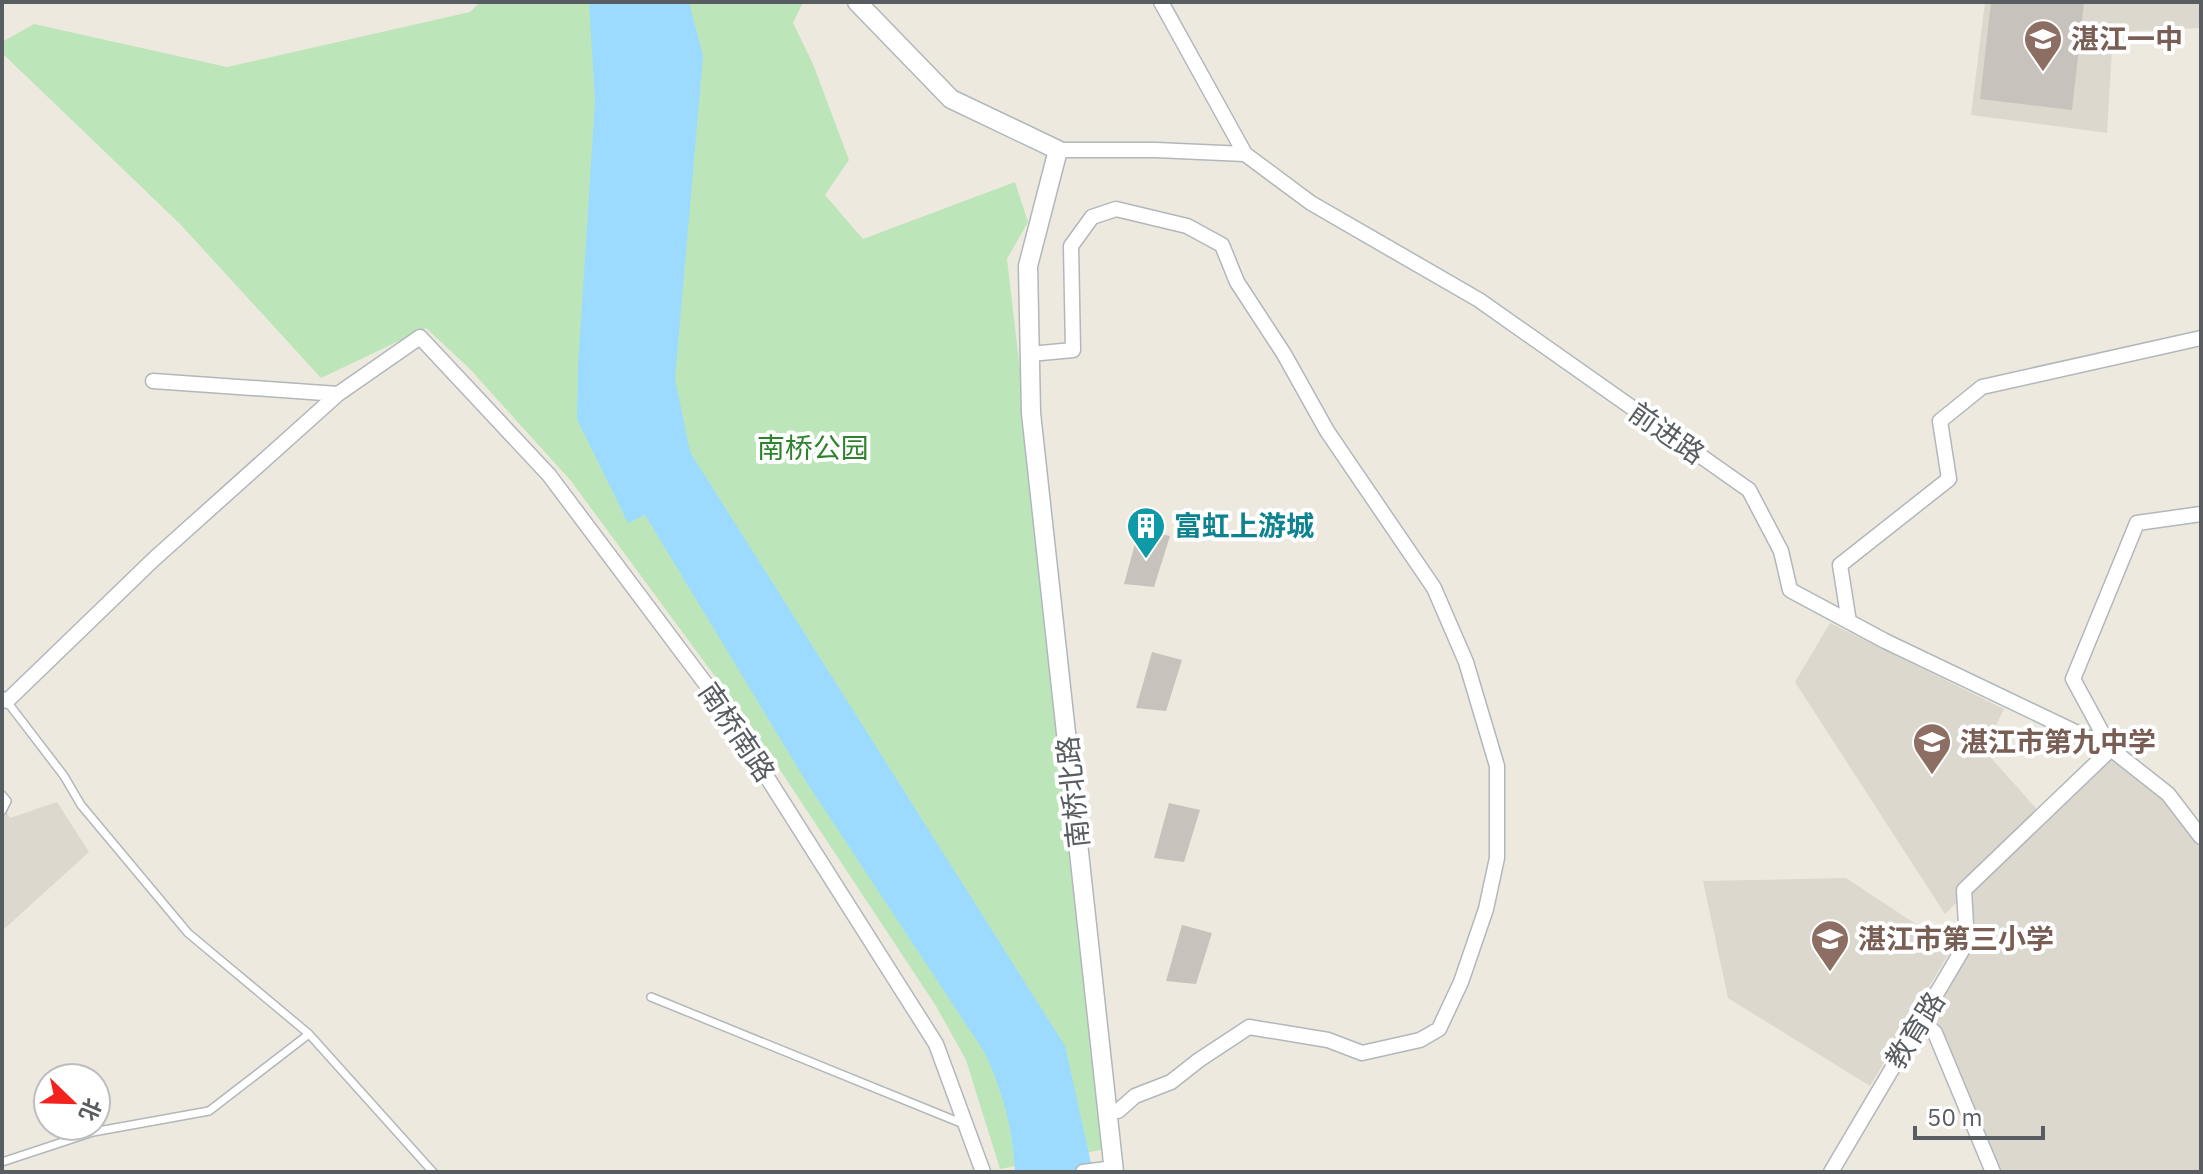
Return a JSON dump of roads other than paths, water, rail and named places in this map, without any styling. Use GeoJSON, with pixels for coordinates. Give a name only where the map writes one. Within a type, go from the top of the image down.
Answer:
{"type":"FeatureCollection","features":[{"type":"Feature","properties":{"kind":"street"},"geometry":{"type":"LineString","coordinates":[[857,2],[951,99],[1058,150],[1245,154]]}},
{"type":"Feature","properties":{"kind":"street"},"geometry":{"type":"LineString","coordinates":[[1161,2],[1245,154]]}},
{"type":"Feature","properties":{"kind":"street","name":"南桥北路"},"geometry":{"type":"LineString","coordinates":[[1058,150],[1028,266],[1031,413],[1114,1170]]}},
{"type":"Feature","properties":{"kind":"street","name":"前进路"},"geometry":{"type":"LineString","coordinates":[[1245,154],[1311,203],[1479,300],[1749,490],[1781,551],[1790,590],[1849,622],[2111,749],[2168,794],[2201,837]]}},
{"type":"Feature","properties":{"kind":"street"},"geometry":{"type":"LineString","coordinates":[[1030,354],[1073,350],[1071,246],[1092,217],[1116,209],[1187,226],[1222,245],[1237,282],[1284,354],[1327,431],[1434,588],[1466,662],[1497,766],[1497,858],[1492,884],[1461,982],[1439,1029],[1420,1040],[1362,1053],[1328,1040],[1249,1027],[1171,1082],[1135,1096],[1118,1111]]}},
{"type":"Feature","properties":{"kind":"street","name":"南桥南路"},"geometry":{"type":"LineString","coordinates":[[338,394],[420,337],[549,475],[720,703],[936,1044],[983,1172]]}},
{"type":"Feature","properties":{"kind":"street"},"geometry":{"type":"LineString","coordinates":[[1849,622],[1840,565],[1949,479],[1940,421],[1982,387],[2201,338]]}},
{"type":"Feature","properties":{"kind":"street"},"geometry":{"type":"LineString","coordinates":[[153,381],[338,394]]}},
{"type":"Feature","properties":{"kind":"street"},"geometry":{"type":"LineString","coordinates":[[4,698],[338,394]]}},
{"type":"Feature","properties":{"kind":"street"},"geometry":{"type":"LineString","coordinates":[[2111,749],[2073,679],[2137,523],[2201,514]]}},
{"type":"Feature","properties":{"kind":"street","name":"教育路"},"geometry":{"type":"LineString","coordinates":[[1831,1172],[1967,942],[1964,890],[2111,749]]}},
{"type":"Feature","properties":{"kind":"street"},"geometry":{"type":"LineString","coordinates":[[1922,1020],[1935,1033],[1993,1172]]}},
{"type":"Feature","properties":{"kind":"street"},"geometry":{"type":"LineString","coordinates":[[1083,1172],[1114,1170]]}},
{"type":"Feature","properties":{"kind":"lane"},"geometry":{"type":"LineString","coordinates":[[4,698],[64,776],[81,805],[188,933],[309,1034],[433,1172]]}},
{"type":"Feature","properties":{"kind":"lane"},"geometry":{"type":"LineString","coordinates":[[2,795],[7,801],[2,811]]}},
{"type":"Feature","properties":{"kind":"lane"},"geometry":{"type":"LineString","coordinates":[[651,997],[968,1126]]}},
{"type":"Feature","properties":{"kind":"lane"},"geometry":{"type":"LineString","coordinates":[[2,1162],[93,1132],[209,1111],[309,1034]]}},
{"type":"Feature","properties":{"kind":"lane"},"geometry":{"type":"LineString","coordinates":[[1111,1137],[1118,1111]]}},
{"type":"Feature","properties":{"kind":"water"},"geometry":{"type":"Polygon","coordinates":[[[589,2],[689,2],[703,56],[675,379],[690,452],[1065,1046],[1093,1172],[1015,1172],[1006,1111],[985,1053],[807,783],[645,515],[628,523],[577,419],[595,101],[589,2]]]}},
{"type":"Feature","properties":{"kind":"place","name":"湛江一中"},"geometry":{"type":"Point","coordinates":[2043,73]}},
{"type":"Feature","properties":{"kind":"place","name":"富虹上游城"},"geometry":{"type":"Point","coordinates":[1146,560]}},
{"type":"Feature","properties":{"kind":"place","name":"湛江市第九中学"},"geometry":{"type":"Point","coordinates":[1932,776]}},
{"type":"Feature","properties":{"kind":"place","name":"湛江市第三小学"},"geometry":{"type":"Point","coordinates":[1830,973]}},
{"type":"Feature","properties":{"kind":"park label","name":"南桥公园"},"geometry":{"type":"Point","coordinates":[813,448]}}]}
